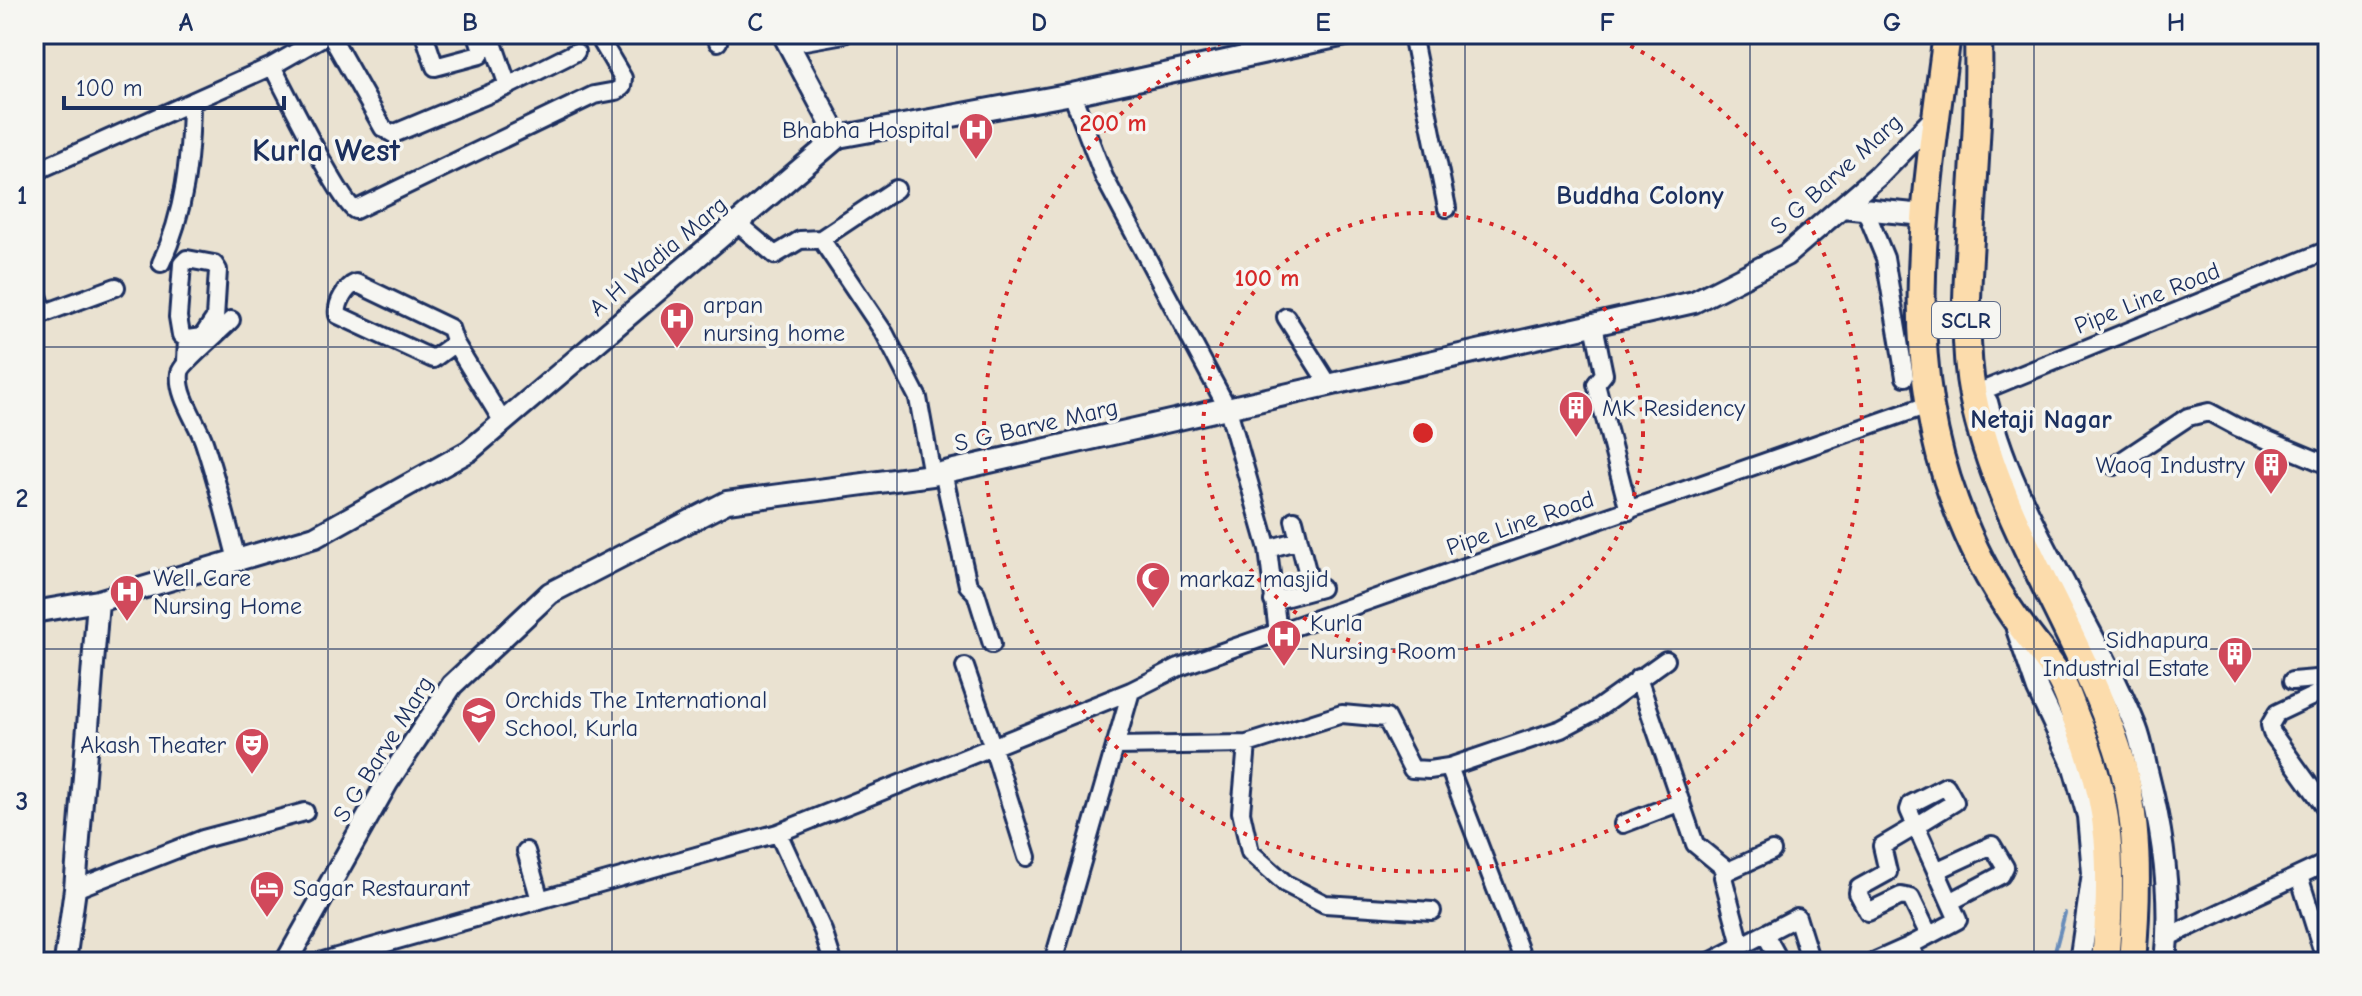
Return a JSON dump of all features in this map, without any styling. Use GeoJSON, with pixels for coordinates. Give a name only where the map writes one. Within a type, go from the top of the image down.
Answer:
{"type":"FeatureCollection","features":[{"type":"Feature","properties":{"kind":"highway","name":"SCLR"},"geometry":{"type":"LineString","coordinates":[[1947,34],[1924,215],[1920,320],[1928,405],[1955,503],[2011,613],[2060,680],[2092,755],[2107,818],[2111,895],[2105,962]]}},
{"type":"Feature","properties":{"kind":"highway","name":"SCLR"},"geometry":{"type":"LineString","coordinates":[[1978,34],[1979,89],[1966,318],[1978,392],[2000,488],[2082,638],[2117,747],[2133,814],[2138,896],[2132,962]]}},
{"type":"Feature","properties":{"kind":"street"},"geometry":{"type":"LineString","coordinates":[[34,172],[191,104],[272,66],[329,34],[383,128],[393,134],[508,86],[576,52]]}},
{"type":"Feature","properties":{"kind":"street"},"geometry":{"type":"LineString","coordinates":[[416,34],[426,66]]}},
{"type":"Feature","properties":{"kind":"street"},"geometry":{"type":"LineString","coordinates":[[424,34],[435,67],[480,55],[482,50],[477,34]]}},
{"type":"Feature","properties":{"kind":"street"},"geometry":{"type":"LineString","coordinates":[[490,34],[508,86]]}},
{"type":"Feature","properties":{"kind":"street"},"geometry":{"type":"LineString","coordinates":[[272,66],[336,184],[355,210],[594,95],[622,87],[623,78],[597,34]]}},
{"type":"Feature","properties":{"kind":"street"},"geometry":{"type":"LineString","coordinates":[[844,34],[786,39],[838,137],[1072,94],[1350,34]]}},
{"type":"Feature","properties":{"kind":"street"},"geometry":{"type":"LineString","coordinates":[[1412,34],[1447,208]]}},
{"type":"Feature","properties":{"kind":"street"},"geometry":{"type":"LineString","coordinates":[[1072,94],[1104,177],[1228,409],[1268,549],[1278,633]]}},
{"type":"Feature","properties":{"kind":"street"},"geometry":{"type":"LineString","coordinates":[[161,263],[175,232],[188,171],[191,104]]}},
{"type":"Feature","properties":{"kind":"street","name":"S G Barve Marg"},"geometry":{"type":"LineString","coordinates":[[286,962],[387,783],[452,685],[550,593],[727,502],[937,474],[1694,302],[1786,255],[1878,176],[1936,117]]}},
{"type":"Feature","properties":{"kind":"street","name":"A H Wadia Marg"},"geometry":{"type":"LineString","coordinates":[[34,612],[98,601],[315,537],[469,451],[838,137]]}},
{"type":"Feature","properties":{"kind":"street"},"geometry":{"type":"LineString","coordinates":[[737,223],[775,255],[800,240],[821,239],[896,189]]}},
{"type":"Feature","properties":{"kind":"street"},"geometry":{"type":"LineString","coordinates":[[1842,207],[1924,215]]}},
{"type":"Feature","properties":{"kind":"street"},"geometry":{"type":"LineString","coordinates":[[1865,209],[1885,258],[1905,377]]}},
{"type":"Feature","properties":{"kind":"street"},"geometry":{"type":"LineString","coordinates":[[821,239],[885,334],[918,398],[968,585],[976,593],[992,644]]}},
{"type":"Feature","properties":{"kind":"street","name":"Pipe Line Road"},"geometry":{"type":"LineString","coordinates":[[1978,392],[2328,250]]}},
{"type":"Feature","properties":{"kind":"street"},"geometry":{"type":"LineString","coordinates":[[187,259],[214,264],[218,270],[215,318],[202,337],[187,339],[181,335],[178,317],[182,264],[187,259]]}},
{"type":"Feature","properties":{"kind":"street"},"geometry":{"type":"LineString","coordinates":[[455,343],[433,359],[338,315],[337,309],[348,286],[356,283],[450,328],[455,343],[503,422]]}},
{"type":"Feature","properties":{"kind":"street"},"geometry":{"type":"LineString","coordinates":[[34,284],[39,315],[116,287]]}},
{"type":"Feature","properties":{"kind":"street"},"geometry":{"type":"LineString","coordinates":[[1286,317],[1329,385]]}},
{"type":"Feature","properties":{"kind":"street"},"geometry":{"type":"LineString","coordinates":[[231,320],[186,361],[180,372],[184,397],[203,438],[237,560]]}},
{"type":"Feature","properties":{"kind":"street"},"geometry":{"type":"LineString","coordinates":[[1594,325],[1604,363],[1604,374],[1596,384],[1629,511]]}},
{"type":"Feature","properties":{"kind":"street"},"geometry":{"type":"LineString","coordinates":[[186,361],[187,339]]}},
{"type":"Feature","properties":{"kind":"street","name":"Pipe Line Road"},"geometry":{"type":"LineString","coordinates":[[319,962],[778,833],[1131,691],[1179,667],[1928,405]]}},
{"type":"Feature","properties":{"kind":"street"},"geometry":{"type":"LineString","coordinates":[[2114,466],[2188,417],[2202,412],[2209,412],[2328,465]]}},
{"type":"Feature","properties":{"kind":"street"},"geometry":{"type":"LineString","coordinates":[[1273,601],[1317,589],[1294,520]]}},
{"type":"Feature","properties":{"kind":"street"},"geometry":{"type":"LineString","coordinates":[[1268,549],[1299,540]]}},
{"type":"Feature","properties":{"kind":"street"},"geometry":{"type":"LineString","coordinates":[[65,962],[75,889],[98,601]]}},
{"type":"Feature","properties":{"kind":"street"},"geometry":{"type":"LineString","coordinates":[[2011,613],[2038,690],[2073,764],[2088,816],[2093,873],[2080,962]]}},
{"type":"Feature","properties":{"kind":"street"},"geometry":{"type":"LineString","coordinates":[[2082,638],[2137,731],[2165,850],[2168,937],[2165,962]]}},
{"type":"Feature","properties":{"kind":"street"},"geometry":{"type":"LineString","coordinates":[[1115,746],[1247,744],[1342,714],[1359,714],[1386,718],[1412,769],[1449,767],[1561,729],[1593,712],[1666,660]]}},
{"type":"Feature","properties":{"kind":"street"},"geometry":{"type":"LineString","coordinates":[[965,667],[1027,857]]}},
{"type":"Feature","properties":{"kind":"street"},"geometry":{"type":"LineString","coordinates":[[1638,678],[1695,844],[1728,871]]}},
{"type":"Feature","properties":{"kind":"street"},"geometry":{"type":"LineString","coordinates":[[2328,678],[2298,681],[2310,697],[2277,713],[2270,725],[2272,733],[2328,811]]}},
{"type":"Feature","properties":{"kind":"street"},"geometry":{"type":"LineString","coordinates":[[1053,962],[1131,691]]}},
{"type":"Feature","properties":{"kind":"street"},"geometry":{"type":"LineString","coordinates":[[1247,744],[1241,812],[1250,852],[1274,874],[1286,884],[1325,904],[1432,911]]}},
{"type":"Feature","properties":{"kind":"street"},"geometry":{"type":"LineString","coordinates":[[1449,767],[1524,962]]}},
{"type":"Feature","properties":{"kind":"street"},"geometry":{"type":"LineString","coordinates":[[1623,824],[1681,802]]}},
{"type":"Feature","properties":{"kind":"street"},"geometry":{"type":"LineString","coordinates":[[75,889],[203,839],[305,812]]}},
{"type":"Feature","properties":{"kind":"street"},"geometry":{"type":"LineString","coordinates":[[1873,962],[1909,946],[1958,920],[1916,826],[1882,846],[1888,872],[1859,888],[1858,893],[1868,912],[1901,896],[1911,898],[1929,935]]}},
{"type":"Feature","properties":{"kind":"street"},"geometry":{"type":"LineString","coordinates":[[778,833],[823,931],[833,962]]}},
{"type":"Feature","properties":{"kind":"street"},"geometry":{"type":"LineString","coordinates":[[1936,871],[1992,845],[2005,867],[2001,875],[1950,902]]}},
{"type":"Feature","properties":{"kind":"street"},"geometry":{"type":"LineString","coordinates":[[526,851],[540,900]]}},
{"type":"Feature","properties":{"kind":"street"},"geometry":{"type":"LineString","coordinates":[[1741,945],[1723,877],[1728,871],[1772,851]]}},
{"type":"Feature","properties":{"kind":"street"},"geometry":{"type":"LineString","coordinates":[[2168,937],[2328,862]]}},
{"type":"Feature","properties":{"kind":"street"},"geometry":{"type":"LineString","coordinates":[[2299,876],[2326,962]]}},
{"type":"Feature","properties":{"kind":"street"},"geometry":{"type":"LineString","coordinates":[[1710,962],[1797,917],[1809,961]]}},
{"type":"Feature","properties":{"kind":"street"},"geometry":{"type":"LineString","coordinates":[[1762,962],[1776,954],[1765,934]]}},
{"type":"Feature","properties":{"kind":"street"},"geometry":{"type":"LineString","coordinates":[[1909,946],[1918,962]]}},
{"type":"Feature","properties":{"kind":"waterway"},"geometry":{"type":"LineString","coordinates":[[2052,962],[2065,913]]}},
{"type":"Feature","properties":{"kind":"place","name":"Bhabha Hospital"},"geometry":{"type":"Point","coordinates":[976,161]}},
{"type":"Feature","properties":{"kind":"place","name":"arpan nursing home"},"geometry":{"type":"Point","coordinates":[677,350]}},
{"type":"Feature","properties":{"kind":"place","name":"MK Residency"},"geometry":{"type":"Point","coordinates":[1576,439]}},
{"type":"Feature","properties":{"kind":"place","name":"Waoq Industry"},"geometry":{"type":"Point","coordinates":[2271,496]}},
{"type":"Feature","properties":{"kind":"place","name":"markaz masjid"},"geometry":{"type":"Point","coordinates":[1153,610]}},
{"type":"Feature","properties":{"kind":"place","name":"Well Care Nursing Home"},"geometry":{"type":"Point","coordinates":[127,623]}},
{"type":"Feature","properties":{"kind":"place","name":"Kurla Nursing Room"},"geometry":{"type":"Point","coordinates":[1284,668]}},
{"type":"Feature","properties":{"kind":"place","name":"Sidhapura Industrial Estate"},"geometry":{"type":"Point","coordinates":[2235,685]}},
{"type":"Feature","properties":{"kind":"place","name":"Orchids The International School, Kurla"},"geometry":{"type":"Point","coordinates":[479,745]}},
{"type":"Feature","properties":{"kind":"place","name":"Akash Theater"},"geometry":{"type":"Point","coordinates":[252,776]}},
{"type":"Feature","properties":{"kind":"place","name":"Sagar Restaurant"},"geometry":{"type":"Point","coordinates":[267,919]}},
{"type":"Feature","properties":{"kind":"district","name":"Kurla West"},"geometry":{"type":"Point","coordinates":[326,150]}},
{"type":"Feature","properties":{"kind":"district","name":"Buddha Colony"},"geometry":{"type":"Point","coordinates":[1640,195]}},
{"type":"Feature","properties":{"kind":"district","name":"Netaji Nagar"},"geometry":{"type":"Point","coordinates":[2041,419]}}]}
